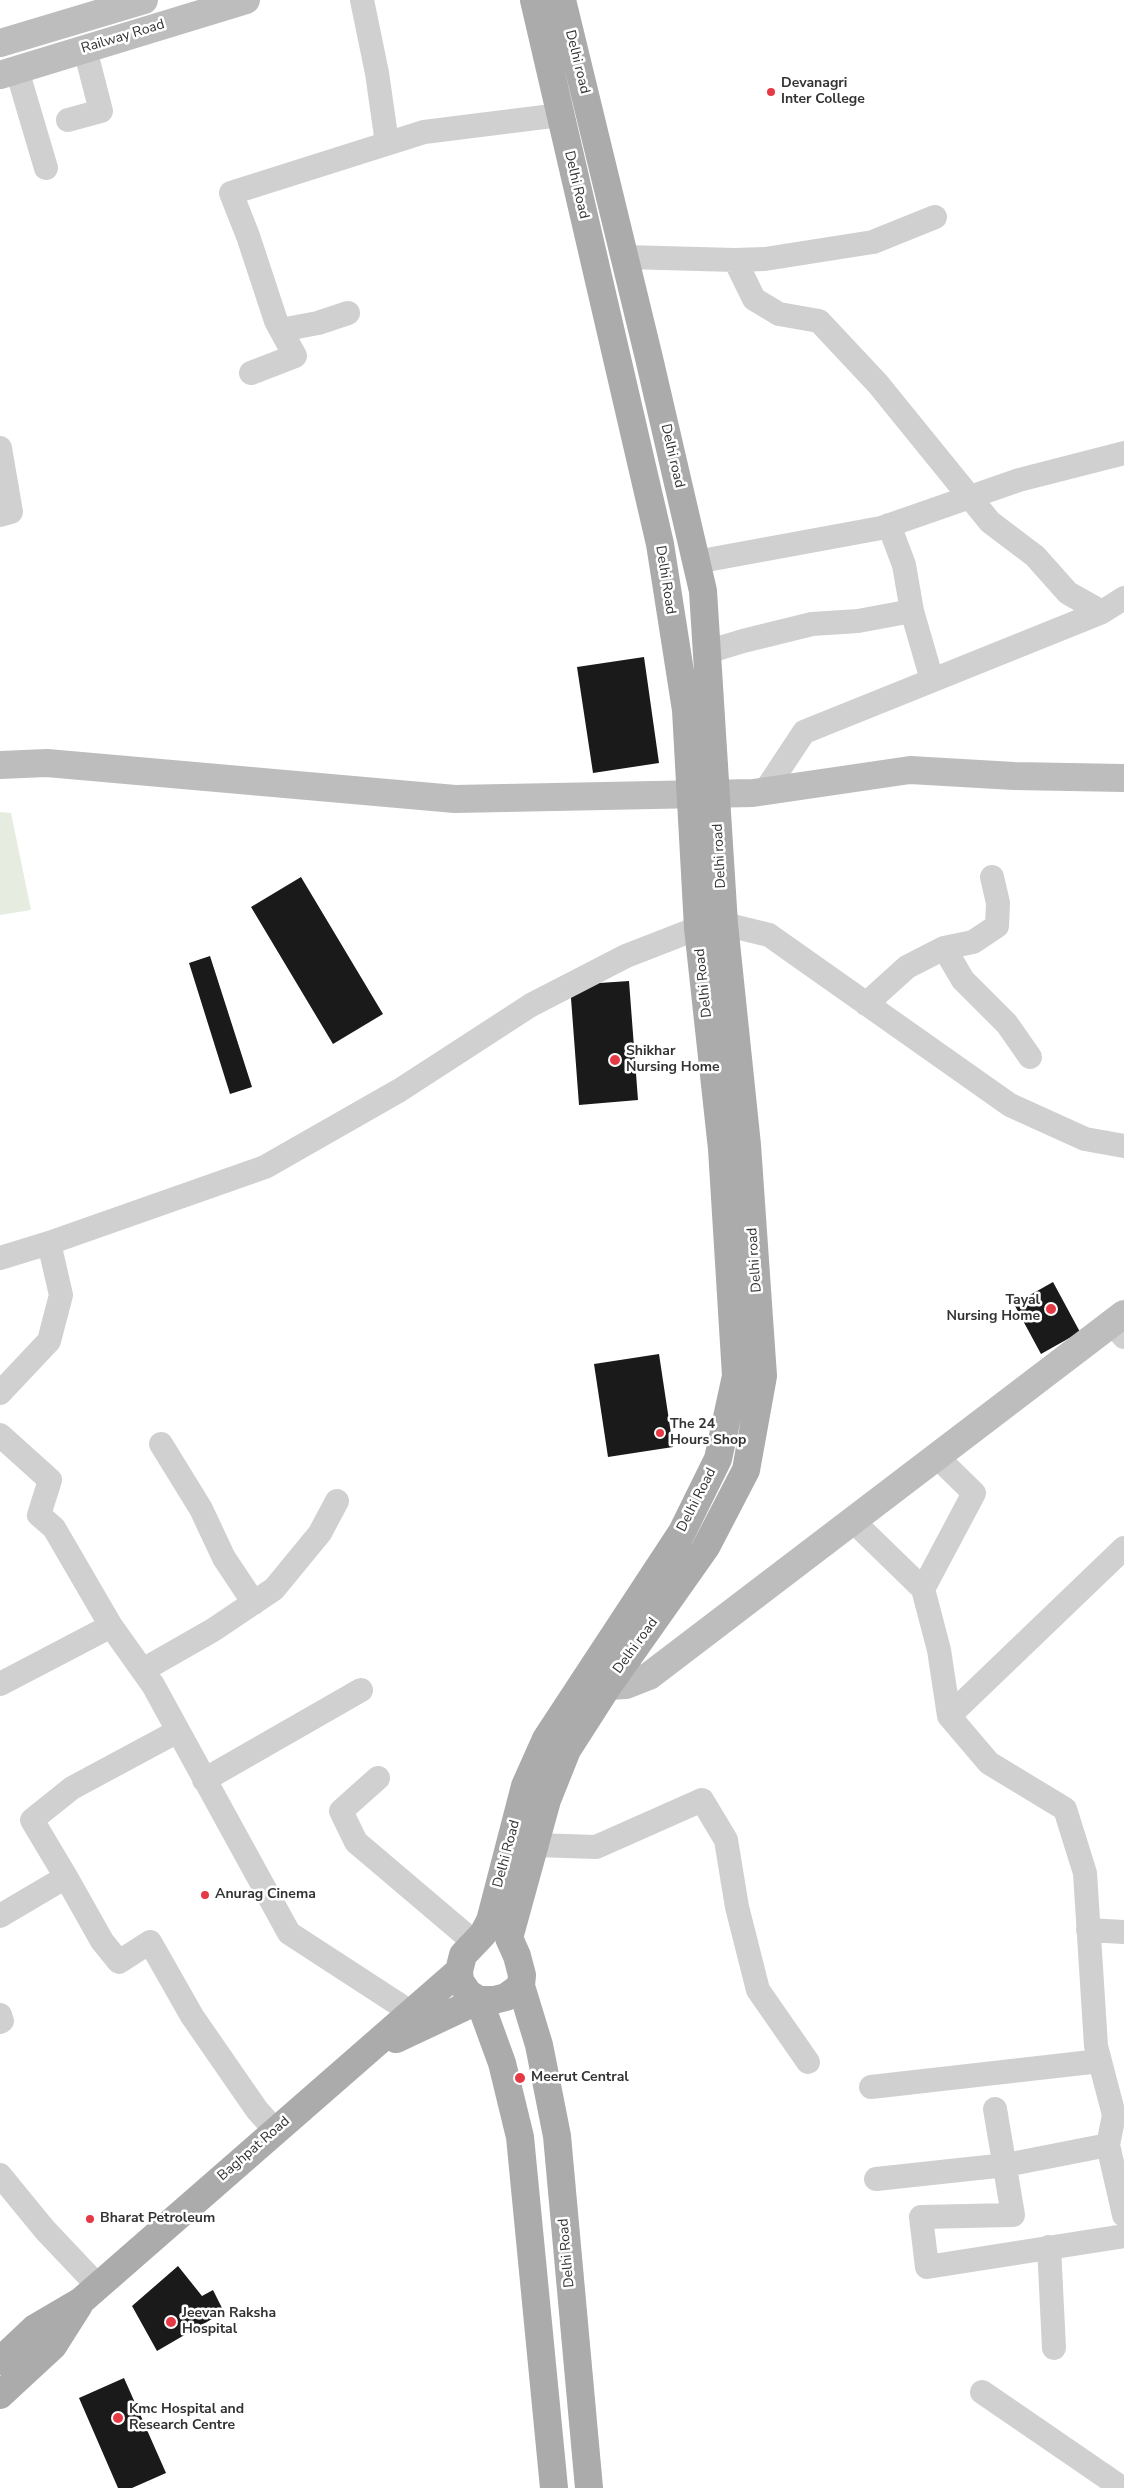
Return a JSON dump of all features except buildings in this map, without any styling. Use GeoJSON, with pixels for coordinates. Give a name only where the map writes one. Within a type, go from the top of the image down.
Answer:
{"type":"FeatureCollection","features":[{"type":"Feature","properties":{"kind":"main road","name":"Delhi Road"},"geometry":{"type":"LineString","coordinates":[[482,1932],[525,1786],[546,1739],[598,1679],[628,1638],[718,1459],[736,1376],[711,926],[690,795],[686,710],[660,544],[534,0]]}},
{"type":"Feature","properties":{"kind":"main road","name":"Delhi road"},"geometry":{"type":"LineString","coordinates":[[562,0],[625,257],[703,591],[717,794],[711,926]]}},
{"type":"Feature","properties":{"kind":"main road","name":"Delhi Road"},"geometry":{"type":"LineString","coordinates":[[589,2488],[556,2136],[539,2045],[521,1986],[522,1974],[517,1956],[509,1938],[547,1800],[598,1679]]}},
{"type":"Feature","properties":{"kind":"main road","name":"Baghpat Road"},"geometry":{"type":"LineString","coordinates":[[0,2361],[36,2328],[90,2294],[275,2130],[412,2013],[459,1970],[463,1955],[482,1932]]}},
{"type":"Feature","properties":{"kind":"main road"},"geometry":{"type":"LineString","coordinates":[[459,1970],[460,1981],[468,1993],[480,2000],[502,2063],[520,2137],[554,2488]]}},
{"type":"Feature","properties":{"kind":"main road"},"geometry":{"type":"LineString","coordinates":[[367,2052],[480,2000],[494,2000],[506,1996],[521,1986]]}},
{"type":"Feature","properties":{"kind":"main road"},"geometry":{"type":"LineString","coordinates":[[0,2395],[53,2346],[90,2294]]}},
{"type":"Feature","properties":{"kind":"street"},"geometry":{"type":"LineString","coordinates":[[0,42],[144,0]]}},
{"type":"Feature","properties":{"kind":"street","name":"Railway Road"},"geometry":{"type":"LineString","coordinates":[[8,72],[246,0]]}},
{"type":"Feature","properties":{"kind":"street"},"geometry":{"type":"LineString","coordinates":[[362,0],[387,143]]}},
{"type":"Feature","properties":{"kind":"street"},"geometry":{"type":"LineString","coordinates":[[68,120],[101,111],[85,49]]}},
{"type":"Feature","properties":{"kind":"street"},"geometry":{"type":"LineString","coordinates":[[8,72],[46,168]]}},
{"type":"Feature","properties":{"kind":"street"},"geometry":{"type":"LineString","coordinates":[[252,373],[295,356],[281,330],[230,193],[424,132],[560,115]]}},
{"type":"Feature","properties":{"kind":"street"},"geometry":{"type":"LineString","coordinates":[[625,257],[765,259],[873,242],[935,217]]}},
{"type":"Feature","properties":{"kind":"street"},"geometry":{"type":"LineString","coordinates":[[735,260],[754,299],[779,314],[819,321],[878,384],[990,522],[1035,556],[1068,593],[1115,608]]}},
{"type":"Feature","properties":{"kind":"street"},"geometry":{"type":"LineString","coordinates":[[281,330],[318,323],[348,313]]}},
{"type":"Feature","properties":{"kind":"street"},"geometry":{"type":"LineString","coordinates":[[0,448],[11,512],[0,515]]}},
{"type":"Feature","properties":{"kind":"street"},"geometry":{"type":"LineString","coordinates":[[696,562],[889,525],[1019,480],[1124,453]]}},
{"type":"Feature","properties":{"kind":"street"},"geometry":{"type":"LineString","coordinates":[[889,525],[904,566],[912,611],[932,680]]}},
{"type":"Feature","properties":{"kind":"street"},"geometry":{"type":"LineString","coordinates":[[765,791],[804,732],[1115,608]]}},
{"type":"Feature","properties":{"kind":"street"},"geometry":{"type":"LineString","coordinates":[[707,652],[743,640],[812,624],[858,621],[912,611]]}},
{"type":"Feature","properties":{"kind":"street"},"geometry":{"type":"LineString","coordinates":[[1,759],[455,798],[717,794],[765,791],[910,770],[1014,776],[1124,778]]}},
{"type":"Feature","properties":{"kind":"street"},"geometry":{"type":"LineString","coordinates":[[866,1004],[907,967],[944,948],[973,942],[996,926],[998,903],[992,877]]}},
{"type":"Feature","properties":{"kind":"street"},"geometry":{"type":"LineString","coordinates":[[0,1258],[265,1167],[400,1090],[531,1005],[626,956],[711,926],[769,935],[1010,1105],[1085,1139],[1124,1146]]}},
{"type":"Feature","properties":{"kind":"street"},"geometry":{"type":"LineString","coordinates":[[944,948],[963,980],[1007,1024],[1030,1056]]}},
{"type":"Feature","properties":{"kind":"street"},"geometry":{"type":"LineString","coordinates":[[0,1393],[49,1341],[61,1295],[48,1243]]}},
{"type":"Feature","properties":{"kind":"street"},"geometry":{"type":"LineString","coordinates":[[598,1679],[626,1684],[648,1676],[936,1456],[1120,1324]]}},
{"type":"Feature","properties":{"kind":"street"},"geometry":{"type":"LineString","coordinates":[[0,1436],[50,1480],[39,1515],[54,1528],[111,1626],[143,1670],[289,1933],[412,2013]]}},
{"type":"Feature","properties":{"kind":"street"},"geometry":{"type":"LineString","coordinates":[[161,1444],[201,1510],[224,1558],[254,1603]]}},
{"type":"Feature","properties":{"kind":"street"},"geometry":{"type":"LineString","coordinates":[[923,1589],[974,1493],[936,1456]]}},
{"type":"Feature","properties":{"kind":"street"},"geometry":{"type":"LineString","coordinates":[[143,1670],[213,1630],[274,1589],[320,1533],[337,1501]]}},
{"type":"Feature","properties":{"kind":"street"},"geometry":{"type":"LineString","coordinates":[[852,1520],[923,1589],[939,1650],[949,1716],[990,1763],[1065,1809],[1085,1873],[1096,2046],[1114,2115],[1114,2132],[1124,2215]]}},
{"type":"Feature","properties":{"kind":"street"},"geometry":{"type":"LineString","coordinates":[[949,1716],[1124,1548]]}},
{"type":"Feature","properties":{"kind":"street"},"geometry":{"type":"LineString","coordinates":[[0,1684],[111,1626]]}},
{"type":"Feature","properties":{"kind":"street"},"geometry":{"type":"LineString","coordinates":[[628,1638],[680,1653]]}},
{"type":"Feature","properties":{"kind":"street"},"geometry":{"type":"LineString","coordinates":[[204,1780],[360,1690]]}},
{"type":"Feature","properties":{"kind":"street"},"geometry":{"type":"LineString","coordinates":[[178,1731],[72,1788],[32,1820],[102,1941],[119,1962],[150,1942],[192,2016],[257,2110],[275,2130]]}},
{"type":"Feature","properties":{"kind":"street"},"geometry":{"type":"LineString","coordinates":[[378,1778],[341,1811],[356,1842],[482,1932]]}},
{"type":"Feature","properties":{"kind":"street"},"geometry":{"type":"LineString","coordinates":[[535,1845],[596,1847],[702,1800],[726,1840],[736,1907],[758,1990],[808,2062]]}},
{"type":"Feature","properties":{"kind":"street"},"geometry":{"type":"LineString","coordinates":[[0,1916],[66,1877]]}},
{"type":"Feature","properties":{"kind":"street"},"geometry":{"type":"LineString","coordinates":[[1088,1930],[1124,1932]]}},
{"type":"Feature","properties":{"kind":"street"},"geometry":{"type":"LineString","coordinates":[[0,2015],[2,2021],[0,2022]]}},
{"type":"Feature","properties":{"kind":"street"},"geometry":{"type":"LineString","coordinates":[[871,2087],[1100,2061]]}},
{"type":"Feature","properties":{"kind":"street"},"geometry":{"type":"LineString","coordinates":[[995,2109],[1013,2215],[921,2217],[927,2267],[1124,2236]]}},
{"type":"Feature","properties":{"kind":"street"},"geometry":{"type":"LineString","coordinates":[[876,2178],[1006,2165],[1114,2132]]}},
{"type":"Feature","properties":{"kind":"street"},"geometry":{"type":"LineString","coordinates":[[0,2174],[45,2230],[90,2294]]}},
{"type":"Feature","properties":{"kind":"street"},"geometry":{"type":"LineString","coordinates":[[1049,2247],[1054,2348]]}},
{"type":"Feature","properties":{"kind":"street"},"geometry":{"type":"LineString","coordinates":[[982,2392],[1122,2488]]}},
{"type":"Feature","properties":{"kind":"shaded area"},"geometry":{"type":"Polygon","coordinates":[[[0,812],[11,813],[31,910],[0,915],[0,812]]]}},
{"type":"Feature","properties":{"kind":"place","name":"Devanagri Inter College"},"geometry":{"type":"Point","coordinates":[771,92]}},
{"type":"Feature","properties":{"kind":"place","name":"Shikhar Nursing Home"},"geometry":{"type":"Point","coordinates":[615,1060]}},
{"type":"Feature","properties":{"kind":"place","name":"Tayal Nursing Home"},"geometry":{"type":"Point","coordinates":[1051,1309]}},
{"type":"Feature","properties":{"kind":"place","name":"The 24 Hours Shop"},"geometry":{"type":"Point","coordinates":[660,1433]}},
{"type":"Feature","properties":{"kind":"place","name":"Anurag Cinema"},"geometry":{"type":"Point","coordinates":[205,1895]}},
{"type":"Feature","properties":{"kind":"place","name":"Meerut Central"},"geometry":{"type":"Point","coordinates":[520,2078]}},
{"type":"Feature","properties":{"kind":"place","name":"Bharat Petroleum"},"geometry":{"type":"Point","coordinates":[90,2219]}},
{"type":"Feature","properties":{"kind":"place","name":"Jeevan Raksha Hospital"},"geometry":{"type":"Point","coordinates":[171,2322]}},
{"type":"Feature","properties":{"kind":"place","name":"Kmc Hospital and Research Centre"},"geometry":{"type":"Point","coordinates":[118,2418]}}]}
